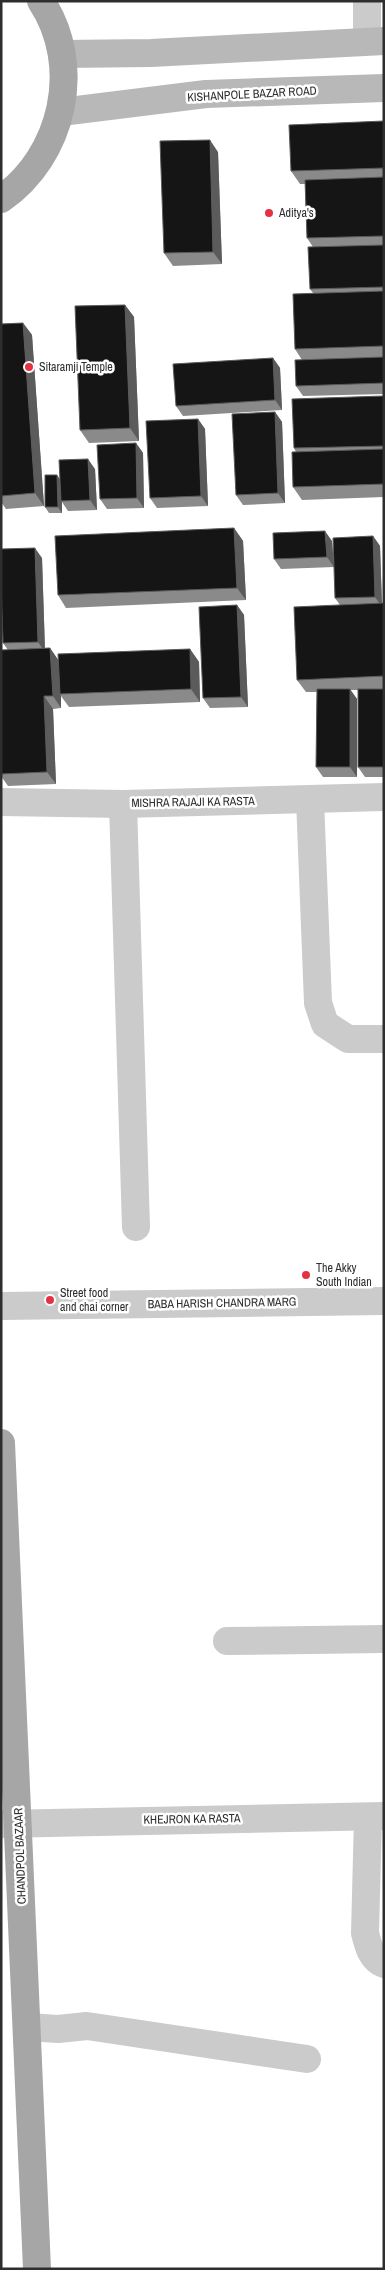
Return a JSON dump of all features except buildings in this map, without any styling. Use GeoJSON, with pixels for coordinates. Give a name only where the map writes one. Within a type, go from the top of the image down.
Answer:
{"type":"FeatureCollection","features":[{"type":"Feature","properties":{"kind":"main road"},"geometry":{"type":"LineString","coordinates":[[1,200],[18,187],[45,153],[61,112],[64,83],[62,54],[50,14],[41,1]]}},
{"type":"Feature","properties":{"kind":"main road","name":"CHANDPOL BAZAAR"},"geometry":{"type":"LineString","coordinates":[[1,1443],[10,1823],[27,2027],[37,2269]]}},
{"type":"Feature","properties":{"kind":"street"},"geometry":{"type":"LineString","coordinates":[[62,54],[151,53],[375,41],[367,1]]}},
{"type":"Feature","properties":{"kind":"street","name":"KISHANPOLE BAZAR ROAD"},"geometry":{"type":"LineString","coordinates":[[61,112],[206,94],[384,88]]}},
{"type":"Feature","properties":{"kind":"street","name":"MISHRA RAJAJI KA RASTA"},"geometry":{"type":"LineString","coordinates":[[1,802],[123,804],[384,797]]}},
{"type":"Feature","properties":{"kind":"street"},"geometry":{"type":"LineString","coordinates":[[310,799],[318,1003],[325,1024],[348,1039],[384,1039]]}},
{"type":"Feature","properties":{"kind":"street"},"geometry":{"type":"LineString","coordinates":[[123,804],[136,1227]]}},
{"type":"Feature","properties":{"kind":"street","name":"BABA HARISH CHANDRA MARG"},"geometry":{"type":"LineString","coordinates":[[1,1306],[384,1301]]}},
{"type":"Feature","properties":{"kind":"street"},"geometry":{"type":"LineString","coordinates":[[227,1641],[384,1639]]}},
{"type":"Feature","properties":{"kind":"street"},"geometry":{"type":"LineString","coordinates":[[376,1817],[365,1933],[370,1951],[379,1962],[384,1964]]}},
{"type":"Feature","properties":{"kind":"street","name":"KHEJRON KA RASTA"},"geometry":{"type":"LineString","coordinates":[[10,1823],[376,1817]]}},
{"type":"Feature","properties":{"kind":"street"},"geometry":{"type":"LineString","coordinates":[[27,2027],[58,2028],[87,2026],[307,2058]]}},
{"type":"Feature","properties":{"kind":"place","name":"Aditya's"},"geometry":{"type":"Point","coordinates":[269,213]}},
{"type":"Feature","properties":{"kind":"place","name":"Sitaramji Temple"},"geometry":{"type":"Point","coordinates":[29,367]}},
{"type":"Feature","properties":{"kind":"place","name":"The Akky South Indian"},"geometry":{"type":"Point","coordinates":[306,1275]}},
{"type":"Feature","properties":{"kind":"place","name":"Street food and chai corner"},"geometry":{"type":"Point","coordinates":[50,1300]}}]}
